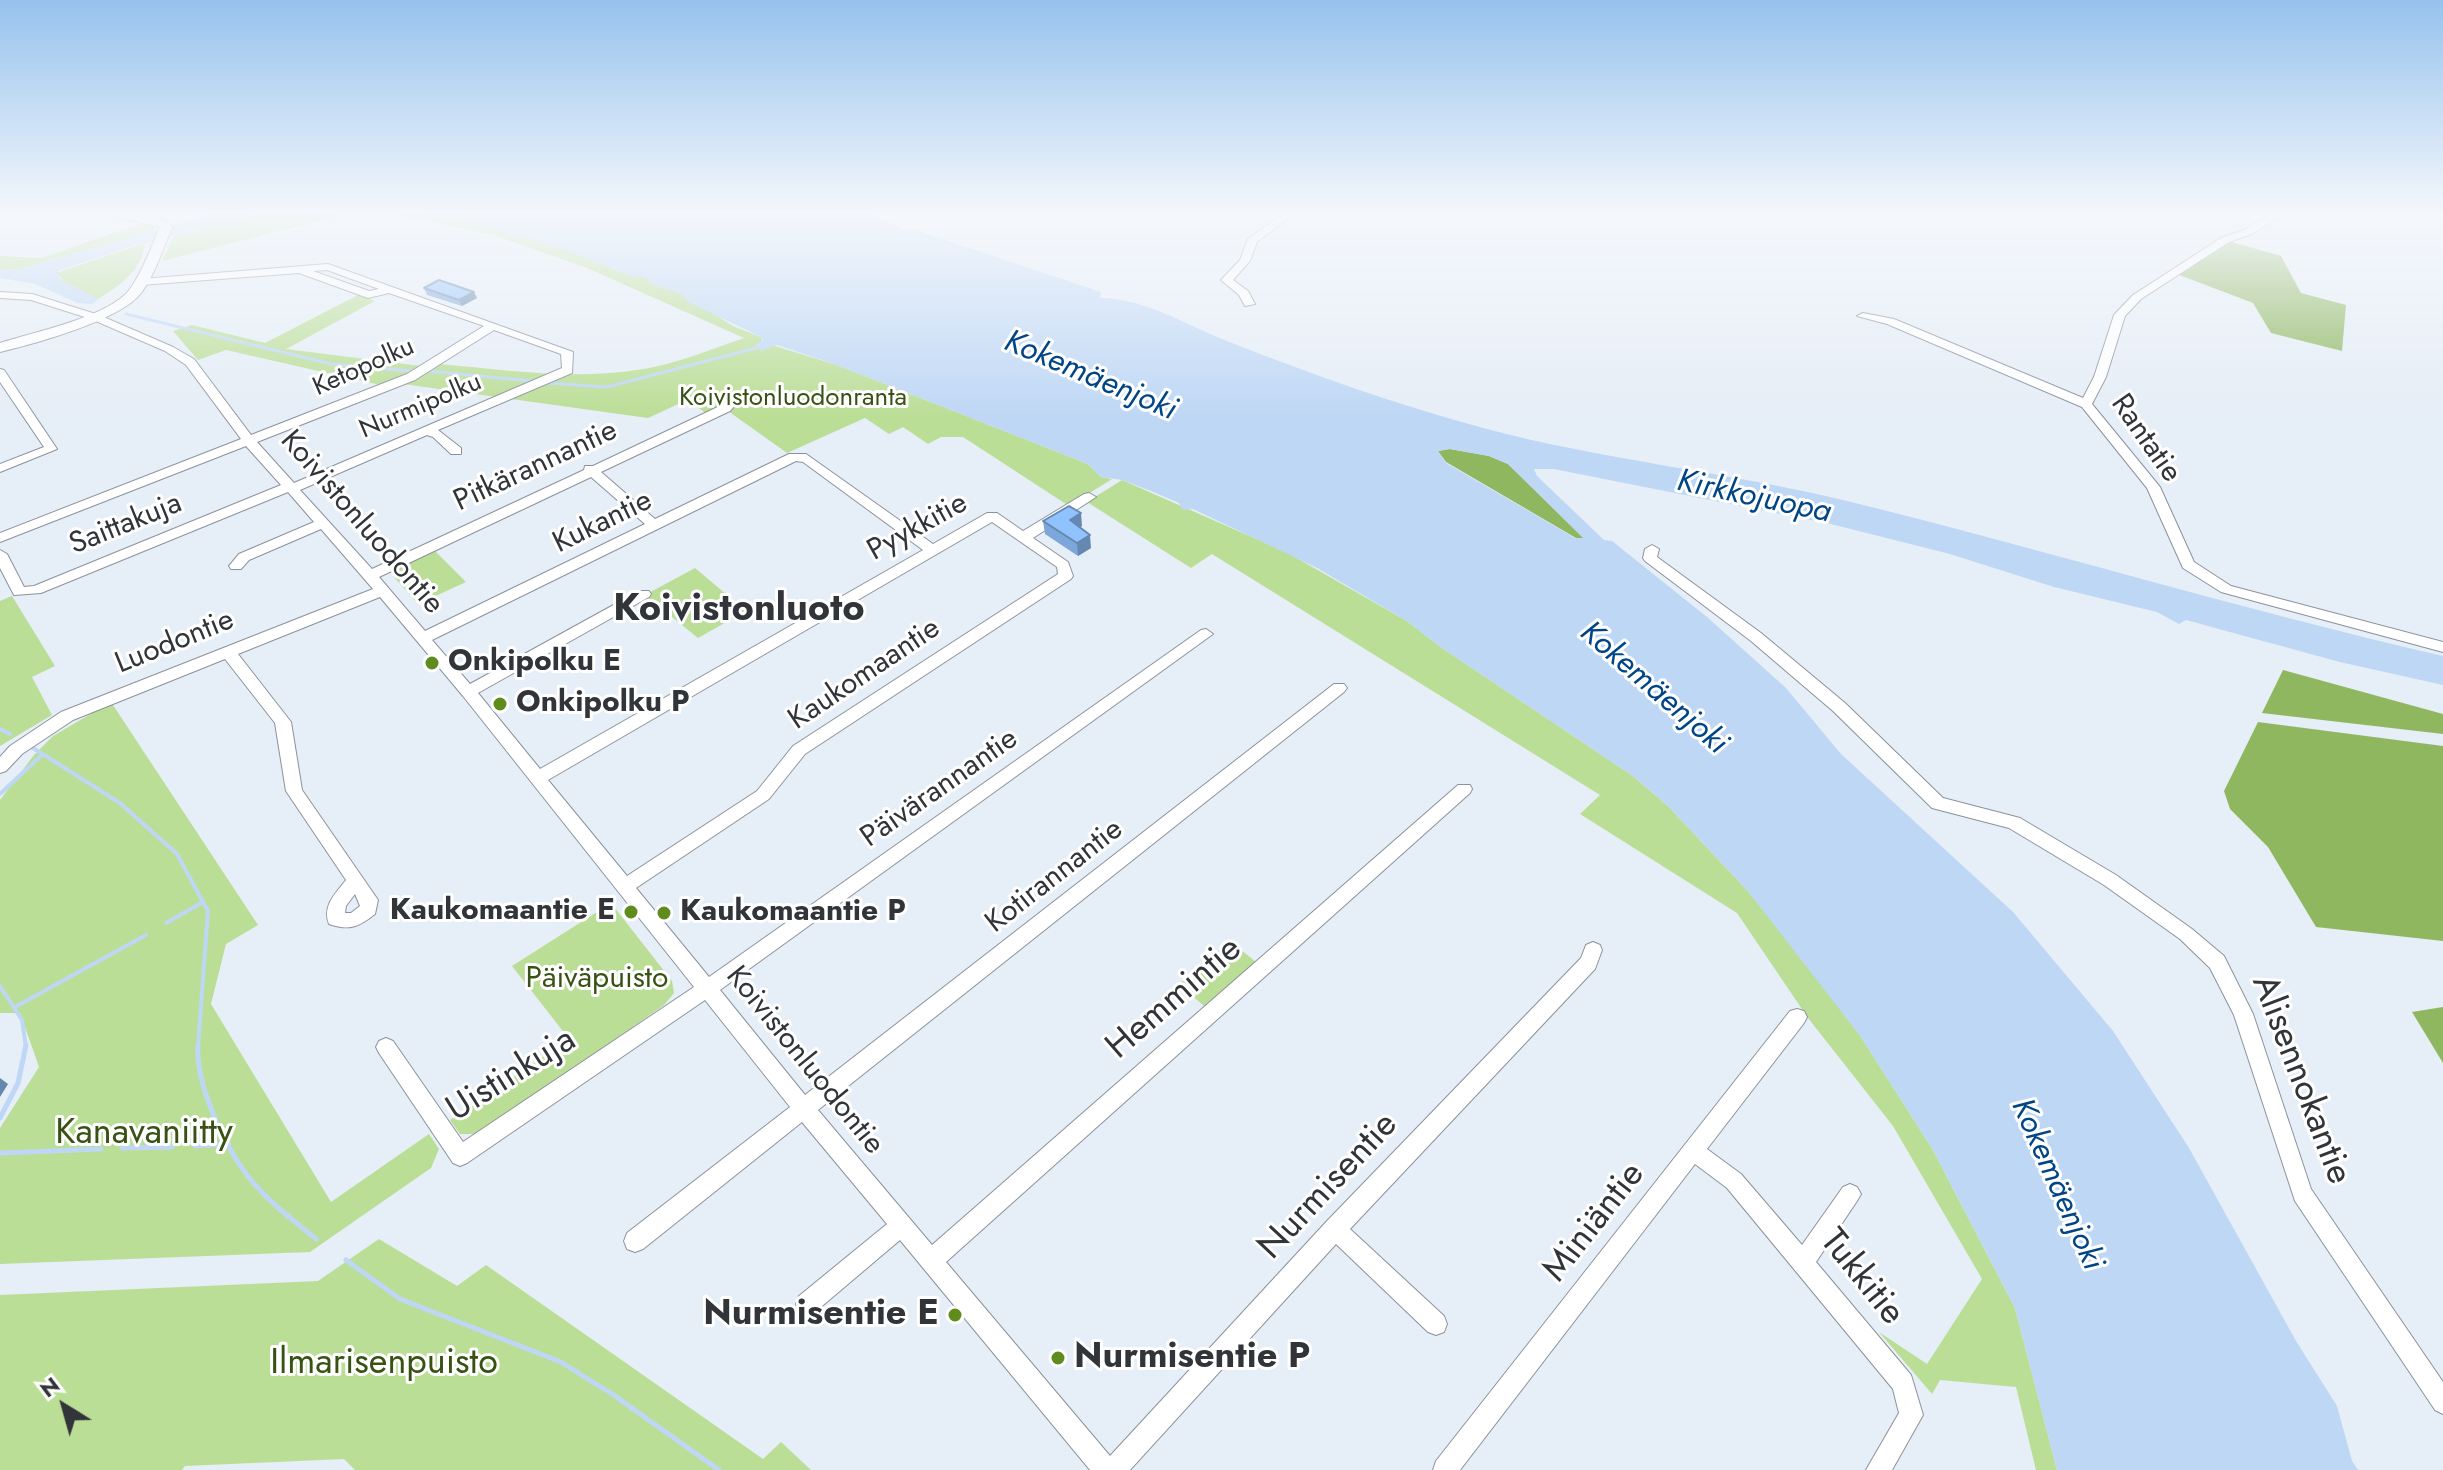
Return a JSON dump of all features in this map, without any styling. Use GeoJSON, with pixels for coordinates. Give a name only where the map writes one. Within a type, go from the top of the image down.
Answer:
{"type":"FeatureCollection","features":[{"type":"Feature","properties":{"kind":"street"},"geometry":{"type":"LineString","coordinates":[[0,348],[95,317],[122,304],[141,282],[156,281]]}},
{"type":"Feature","properties":{"kind":"street"},"geometry":{"type":"LineString","coordinates":[[366,281],[493,326]]}},
{"type":"Feature","properties":{"kind":"street"},"geometry":{"type":"LineString","coordinates":[[1227,281],[1244,293],[1249,304]]}},
{"type":"Feature","properties":{"kind":"street","name":"Rantatie"},"geometry":{"type":"LineString","coordinates":[[2162,281],[2137,297],[2120,315],[2100,377],[2086,404],[2153,487],[2183,557],[2202,577],[2226,589],[2443,647]]}},
{"type":"Feature","properties":{"kind":"street","name":"Koivistonluodontie"},"geometry":{"type":"LineString","coordinates":[[0,295],[32,297],[95,317],[169,349],[190,362],[248,440],[377,583],[468,692],[804,1109],[1106,1470]]}},
{"type":"Feature","properties":{"kind":"street"},"geometry":{"type":"LineString","coordinates":[[1863,316],[1890,321],[2086,404]]}},
{"type":"Feature","properties":{"kind":"street","name":"Nurmipolku"},"geometry":{"type":"LineString","coordinates":[[292,487],[568,370],[567,352],[493,326]]}},
{"type":"Feature","properties":{"kind":"street","name":"Ketopolku"},"geometry":{"type":"LineString","coordinates":[[248,440],[411,377],[493,326]]}},
{"type":"Feature","properties":{"kind":"street"},"geometry":{"type":"LineString","coordinates":[[0,373],[51,449],[0,468]]}},
{"type":"Feature","properties":{"kind":"street","name":"Pitkärannantie"},"geometry":{"type":"LineString","coordinates":[[377,583],[590,469],[727,401]]}},
{"type":"Feature","properties":{"kind":"street"},"geometry":{"type":"LineString","coordinates":[[427,431],[437,434],[456,451]]}},
{"type":"Feature","properties":{"kind":"street","name":"Saittakuja"},"geometry":{"type":"LineString","coordinates":[[0,538],[248,440]]}},
{"type":"Feature","properties":{"kind":"street","name":"Kukantie"},"geometry":{"type":"LineString","coordinates":[[423,638],[794,457],[806,458],[931,549]]}},
{"type":"Feature","properties":{"kind":"street"},"geometry":{"type":"LineString","coordinates":[[590,469],[655,526]]}},
{"type":"Feature","properties":{"kind":"street","name":"Saittakuja"},"geometry":{"type":"LineString","coordinates":[[0,554],[19,592],[36,590],[292,487]]}},
{"type":"Feature","properties":{"kind":"street"},"geometry":{"type":"LineString","coordinates":[[1024,537],[1089,497]]}},
{"type":"Feature","properties":{"kind":"street","name":"Pyykkitie"},"geometry":{"type":"LineString","coordinates":[[536,779],[992,516],[1063,565],[1066,576]]}},
{"type":"Feature","properties":{"kind":"street"},"geometry":{"type":"LineString","coordinates":[[236,566],[244,557],[324,523]]}},
{"type":"Feature","properties":{"kind":"street","name":"Alisennokantie"},"geometry":{"type":"LineString","coordinates":[[1652,549],[1650,558],[1791,667],[1881,745],[1938,803],[2014,823],[2110,880],[2161,916],[2217,962],[2243,1014],[2302,1194],[2443,1402]]}},
{"type":"Feature","properties":{"kind":"street","name":"Kaukomaantie"},"geometry":{"type":"LineString","coordinates":[[625,886],[763,795],[799,750],[1066,576]]}},
{"type":"Feature","properties":{"kind":"street","name":"Luodontie"},"geometry":{"type":"LineString","coordinates":[[0,767],[16,750],[67,716],[228,652],[377,583]]}},
{"type":"Feature","properties":{"kind":"street"},"geometry":{"type":"LineString","coordinates":[[468,692],[644,594]]}},
{"type":"Feature","properties":{"kind":"street","name":"Päivärannantie"},"geometry":{"type":"LineString","coordinates":[[707,989],[1206,634]]}},
{"type":"Feature","properties":{"kind":"street"},"geometry":{"type":"LineString","coordinates":[[228,652],[283,722],[294,791],[356,880]]}},
{"type":"Feature","properties":{"kind":"street","name":"Kotirannantie"},"geometry":{"type":"LineString","coordinates":[[635,1241],[1339,688]]}},
{"type":"Feature","properties":{"kind":"street","name":"Hemmintie"},"geometry":{"type":"LineString","coordinates":[[931,1261],[1464,789]]}},
{"type":"Feature","properties":{"kind":"street","name":"Nurmisentie"},"geometry":{"type":"LineString","coordinates":[[1114,1470],[1335,1229],[1588,963],[1593,950]]}},
{"type":"Feature","properties":{"kind":"street","name":"Uistinkuja"},"geometry":{"type":"LineString","coordinates":[[386,1047],[460,1156],[707,989]]}},
{"type":"Feature","properties":{"kind":"street","name":"Miniäntie"},"geometry":{"type":"LineString","coordinates":[[1445,1470],[1797,1017]]}},
{"type":"Feature","properties":{"kind":"street","name":"Tukkitie"},"geometry":{"type":"LineString","coordinates":[[1695,1152],[1734,1181],[1903,1383],[1911,1415],[1878,1470]]}},
{"type":"Feature","properties":{"kind":"street"},"geometry":{"type":"LineString","coordinates":[[1804,1261],[1850,1194]]}},
{"type":"Feature","properties":{"kind":"street"},"geometry":{"type":"LineString","coordinates":[[807,1304],[901,1226]]}},
{"type":"Feature","properties":{"kind":"street"},"geometry":{"type":"LineString","coordinates":[[1335,1229],[1436,1324]]}},
{"type":"Feature","properties":{"kind":"green space"},"geometry":{"type":"Polygon","coordinates":[[[64,281],[124,281],[98,299],[64,281]]]}},
{"type":"Feature","properties":{"kind":"green space","name":"Koivistonluodonranta"},"geometry":{"type":"Polygon","coordinates":[[[615,281],[650,281],[649,283],[685,295],[733,326],[761,337],[762,342],[837,365],[1088,464],[1101,477],[1112,479],[1069,506],[963,437],[941,437],[928,444],[903,427],[889,434],[865,418],[787,453],[728,411],[713,418],[687,400],[648,418],[403,384],[380,385],[226,350],[198,360],[173,331],[192,325],[265,343],[358,295],[375,301],[286,349],[421,366],[440,364],[588,374],[651,368],[744,338],[615,281]]]}},
{"type":"Feature","properties":{"kind":"green space"},"geometry":{"type":"Polygon","coordinates":[[[2194,281],[2294,281],[2301,293],[2346,305],[2342,351],[2271,333],[2253,303],[2194,281]]]}},
{"type":"Feature","properties":{"kind":"green space"},"geometry":{"type":"Polygon","coordinates":[[[1450,449],[1489,456],[1508,464],[1584,538],[1576,538],[1446,462],[1438,451],[1450,449]]]}},
{"type":"Feature","properties":{"kind":"green space"},"geometry":{"type":"Polygon","coordinates":[[[1122,480],[1286,552],[1407,621],[1442,648],[1633,776],[1668,806],[1747,890],[1823,985],[1861,1037],[1933,1150],[2015,1308],[2057,1470],[2036,1470],[2016,1387],[1940,1380],[1932,1394],[1879,1332],[1927,1364],[1982,1279],[1893,1126],[1808,1018],[1737,913],[1580,814],[1600,795],[1212,554],[1191,568],[1087,502],[1122,480]]]}},
{"type":"Feature","properties":{"kind":"green space"},"geometry":{"type":"Polygon","coordinates":[[[432,548],[466,582],[418,604],[393,576],[393,569],[432,548]]]}},
{"type":"Feature","properties":{"kind":"green space"},"geometry":{"type":"Polygon","coordinates":[[[695,568],[746,611],[698,638],[645,595],[695,568]]]}},
{"type":"Feature","properties":{"kind":"green space"},"geometry":{"type":"Polygon","coordinates":[[[12,596],[55,666],[32,677],[52,715],[0,746],[0,601],[12,596]]]}},
{"type":"Feature","properties":{"kind":"green space"},"geometry":{"type":"Polygon","coordinates":[[[2283,670],[2443,714],[2443,734],[2262,713],[2283,670]]]}},
{"type":"Feature","properties":{"kind":"green space","name":"Kanavaniitty"},"geometry":{"type":"Polygon","coordinates":[[[111,702],[258,925],[226,944],[211,1004],[331,1202],[429,1134],[439,1149],[431,1168],[310,1252],[0,1264],[0,1128],[39,1067],[20,1013],[0,1013],[0,800],[34,755],[53,736],[111,702]]]}},
{"type":"Feature","properties":{"kind":"green space"},"geometry":{"type":"Polygon","coordinates":[[[2258,722],[2443,746],[2443,941],[2316,927],[2268,847],[2230,809],[2224,791],[2258,722]]]}},
{"type":"Feature","properties":{"kind":"green space","name":"Päiväpuisto"},"geometry":{"type":"Polygon","coordinates":[[[611,903],[672,981],[674,993],[664,1005],[480,1134],[460,1134],[450,1120],[569,1039],[512,966],[611,903]]]}},
{"type":"Feature","properties":{"kind":"green space"},"geometry":{"type":"Polygon","coordinates":[[[1230,941],[1256,962],[1204,1006],[1179,984],[1230,941]]]}},
{"type":"Feature","properties":{"kind":"green space"},"geometry":{"type":"Polygon","coordinates":[[[2443,1007],[2443,1063],[2412,1012],[2443,1007]]]}},
{"type":"Feature","properties":{"kind":"green space","name":"Ilmarisenpuisto"},"geometry":{"type":"Polygon","coordinates":[[[379,1239],[457,1286],[486,1265],[763,1459],[781,1442],[811,1470],[355,1470],[344,1459],[185,1466],[182,1470],[0,1470],[0,1295],[318,1281],[379,1239]]]}},
{"type":"Feature","properties":{"kind":"water"},"geometry":{"type":"Polygon","coordinates":[[[15,281],[64,281],[98,299],[93,304],[77,303],[35,284],[15,281]]]}},
{"type":"Feature","properties":{"kind":"water"},"geometry":{"type":"Polygon","coordinates":[[[1067,281],[1101,292],[1100,298],[1134,303],[1167,314],[1294,367],[1483,428],[1574,449],[1847,501],[2443,656],[2443,685],[2340,662],[2186,620],[2179,624],[2157,612],[2054,587],[1950,554],[1831,524],[1554,469],[1534,469],[1537,476],[1604,540],[1612,541],[1707,617],[1786,688],[1841,754],[2013,912],[2113,1031],[2189,1148],[2296,1341],[2337,1406],[2352,1461],[2358,1470],[2057,1470],[2015,1308],[1933,1150],[1861,1037],[1747,890],[1668,806],[1633,776],[1442,648],[1407,621],[1317,568],[1193,509],[1183,510],[1179,503],[1151,491],[1122,480],[1101,477],[1088,464],[837,365],[777,345],[761,351],[755,345],[763,340],[761,337],[686,301],[684,295],[649,283],[1067,281]],[[1450,449],[1438,451],[1446,463],[1575,538],[1583,538],[1508,464],[1489,456],[1450,449]]]}},
{"type":"Feature","properties":{"kind":"building"},"geometry":{"type":"Polygon","coordinates":[[[441,281],[474,292],[459,300],[424,288],[441,281]]]}},
{"type":"Feature","properties":{"kind":"building"},"geometry":{"type":"Polygon","coordinates":[[[1069,506],[1081,513],[1070,520],[1090,535],[1077,543],[1043,521],[1069,506]]]}},
{"type":"Feature","properties":{"kind":"waterway"},"geometry":{"type":"LineString","coordinates":[[126,314],[331,364],[410,371]]}},
{"type":"Feature","properties":{"kind":"waterway"},"geometry":{"type":"LineString","coordinates":[[548,383],[607,387],[760,347]]}},
{"type":"Feature","properties":{"kind":"waterway"},"geometry":{"type":"LineString","coordinates":[[428,371],[531,381]]}},
{"type":"Feature","properties":{"kind":"waterway"},"geometry":{"type":"LineString","coordinates":[[0,729],[10,734]]}},
{"type":"Feature","properties":{"kind":"waterway"},"geometry":{"type":"LineString","coordinates":[[33,748],[43,754]]}},
{"type":"Feature","properties":{"kind":"waterway"},"geometry":{"type":"LineString","coordinates":[[0,794],[43,754]]}},
{"type":"Feature","properties":{"kind":"waterway"},"geometry":{"type":"LineString","coordinates":[[43,754],[120,803],[177,854],[208,911],[198,1046]]}},
{"type":"Feature","properties":{"kind":"waterway"},"geometry":{"type":"LineString","coordinates":[[166,923],[203,902]]}},
{"type":"Feature","properties":{"kind":"waterway"},"geometry":{"type":"LineString","coordinates":[[15,1007],[146,935]]}},
{"type":"Feature","properties":{"kind":"waterway"},"geometry":{"type":"LineString","coordinates":[[0,986],[22,1020],[26,1046]]}},
{"type":"Feature","properties":{"kind":"waterway"},"geometry":{"type":"LineString","coordinates":[[0,1118],[18,1083],[26,1046]]}},
{"type":"Feature","properties":{"kind":"waterway"},"geometry":{"type":"LineString","coordinates":[[198,1046],[202,1081],[227,1144]]}},
{"type":"Feature","properties":{"kind":"waterway"},"geometry":{"type":"LineString","coordinates":[[195,1146],[227,1144]]}},
{"type":"Feature","properties":{"kind":"waterway"},"geometry":{"type":"LineString","coordinates":[[227,1144],[266,1197],[316,1239]]}},
{"type":"Feature","properties":{"kind":"waterway"},"geometry":{"type":"LineString","coordinates":[[122,1148],[172,1147]]}},
{"type":"Feature","properties":{"kind":"waterway"},"geometry":{"type":"LineString","coordinates":[[0,1153],[101,1149]]}},
{"type":"Feature","properties":{"kind":"waterway"},"geometry":{"type":"LineString","coordinates":[[346,1260],[400,1299],[561,1362],[615,1396],[719,1470]]}},
{"type":"Feature","properties":{"kind":"place","name":"Onkipolku E"},"geometry":{"type":"Point","coordinates":[432,663]}},
{"type":"Feature","properties":{"kind":"place","name":"Onkipolku P"},"geometry":{"type":"Point","coordinates":[500,704]}},
{"type":"Feature","properties":{"kind":"place","name":"Kaukomaantie E"},"geometry":{"type":"Point","coordinates":[631,912]}},
{"type":"Feature","properties":{"kind":"place","name":"Kaukomaantie P"},"geometry":{"type":"Point","coordinates":[664,913]}},
{"type":"Feature","properties":{"kind":"place","name":"Nurmisentie E"},"geometry":{"type":"Point","coordinates":[955,1315]}},
{"type":"Feature","properties":{"kind":"place","name":"Nurmisentie P"},"geometry":{"type":"Point","coordinates":[1058,1358]}},
{"type":"Feature","properties":{"kind":"district","name":"Koivistonluoto"},"geometry":{"type":"Point","coordinates":[739,611]}},
{"type":"Feature","properties":{"kind":"water label","name":"Kokemäenjoki"},"geometry":{"type":"Point","coordinates":[1090,377]}},
{"type":"Feature","properties":{"kind":"water label","name":"Kirkkojuopa"},"geometry":{"type":"Point","coordinates":[1754,498]}},
{"type":"Feature","properties":{"kind":"water label","name":"Kokemäenjoki"},"geometry":{"type":"Point","coordinates":[1653,689]}},
{"type":"Feature","properties":{"kind":"water label","name":"Kokemäenjoki"},"geometry":{"type":"Point","coordinates":[2056,1185]}}]}
